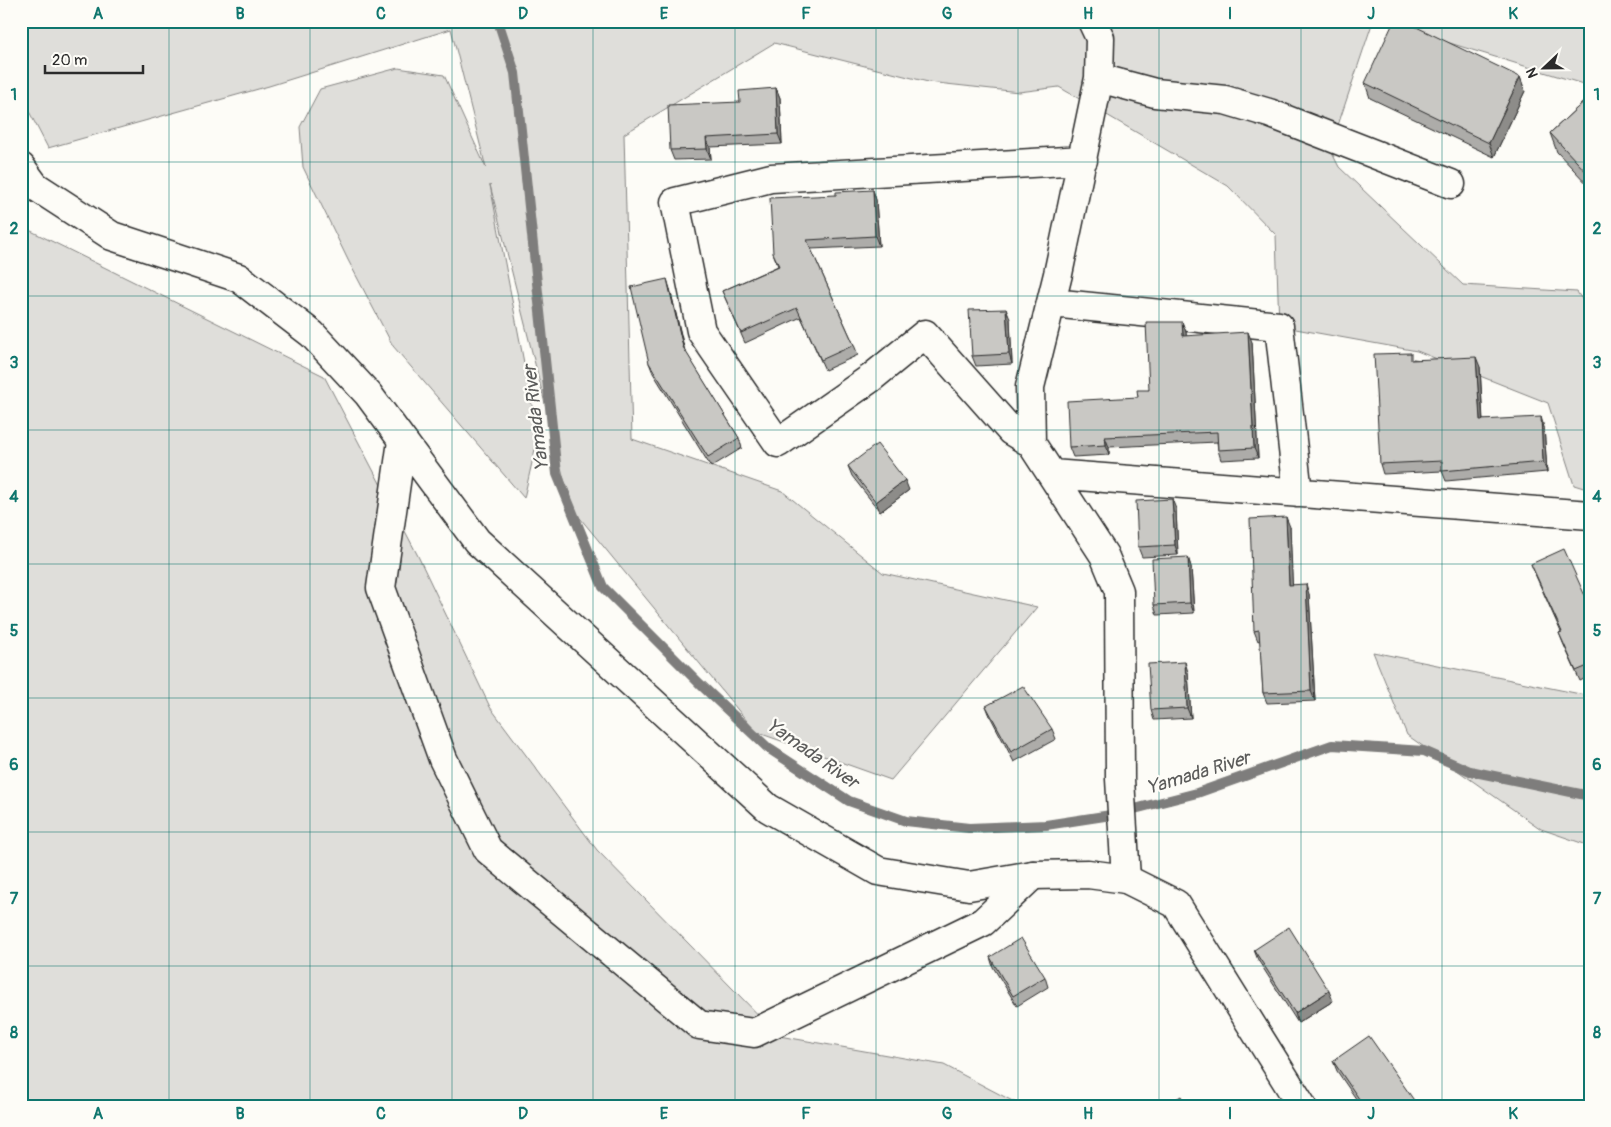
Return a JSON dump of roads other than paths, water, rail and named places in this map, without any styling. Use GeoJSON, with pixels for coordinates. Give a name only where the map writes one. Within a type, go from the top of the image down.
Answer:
{"type":"FeatureCollection","features":[{"type":"Feature","properties":{"kind":"street"},"geometry":{"type":"LineString","coordinates":[[1031,443],[1030,387],[1052,303],[1099,78],[1100,38],[1092,21]]}},
{"type":"Feature","properties":{"kind":"street"},"geometry":{"type":"LineString","coordinates":[[1099,78],[1155,93],[1225,100],[1268,113],[1451,184]]}},
{"type":"Feature","properties":{"kind":"street"},"geometry":{"type":"LineString","coordinates":[[1083,160],[771,178],[675,202],[701,331],[778,443],[872,378],[925,334],[1011,431],[1031,443],[1052,474],[1104,555],[1119,590],[1120,779],[1125,867]]}},
{"type":"Feature","properties":{"kind":"street"},"geometry":{"type":"LineString","coordinates":[[26,182],[112,236],[239,278],[312,334],[368,394],[477,541],[768,808],[878,871],[970,886],[1033,875],[1088,874],[1125,867],[1176,904],[1302,1106]]}},
{"type":"Feature","properties":{"kind":"street"},"geometry":{"type":"LineString","coordinates":[[1052,303],[1278,326],[1298,493]]}},
{"type":"Feature","properties":{"kind":"street"},"geometry":{"type":"LineString","coordinates":[[402,441],[380,588],[443,758],[488,850],[699,1025],[754,1033],[983,922],[1033,875]]}},
{"type":"Feature","properties":{"kind":"street"},"geometry":{"type":"LineString","coordinates":[[1052,474],[1590,515]]}},
{"type":"Feature","properties":{"kind":"waterway","name":"Yamada River"},"geometry":{"type":"LineString","coordinates":[[498,21],[515,73],[557,474],[603,587],[700,684],[768,748],[849,801],[906,821],[969,828],[1046,825],[1111,815],[1197,793],[1332,745],[1424,751],[1470,771],[1590,796]]}}]}
